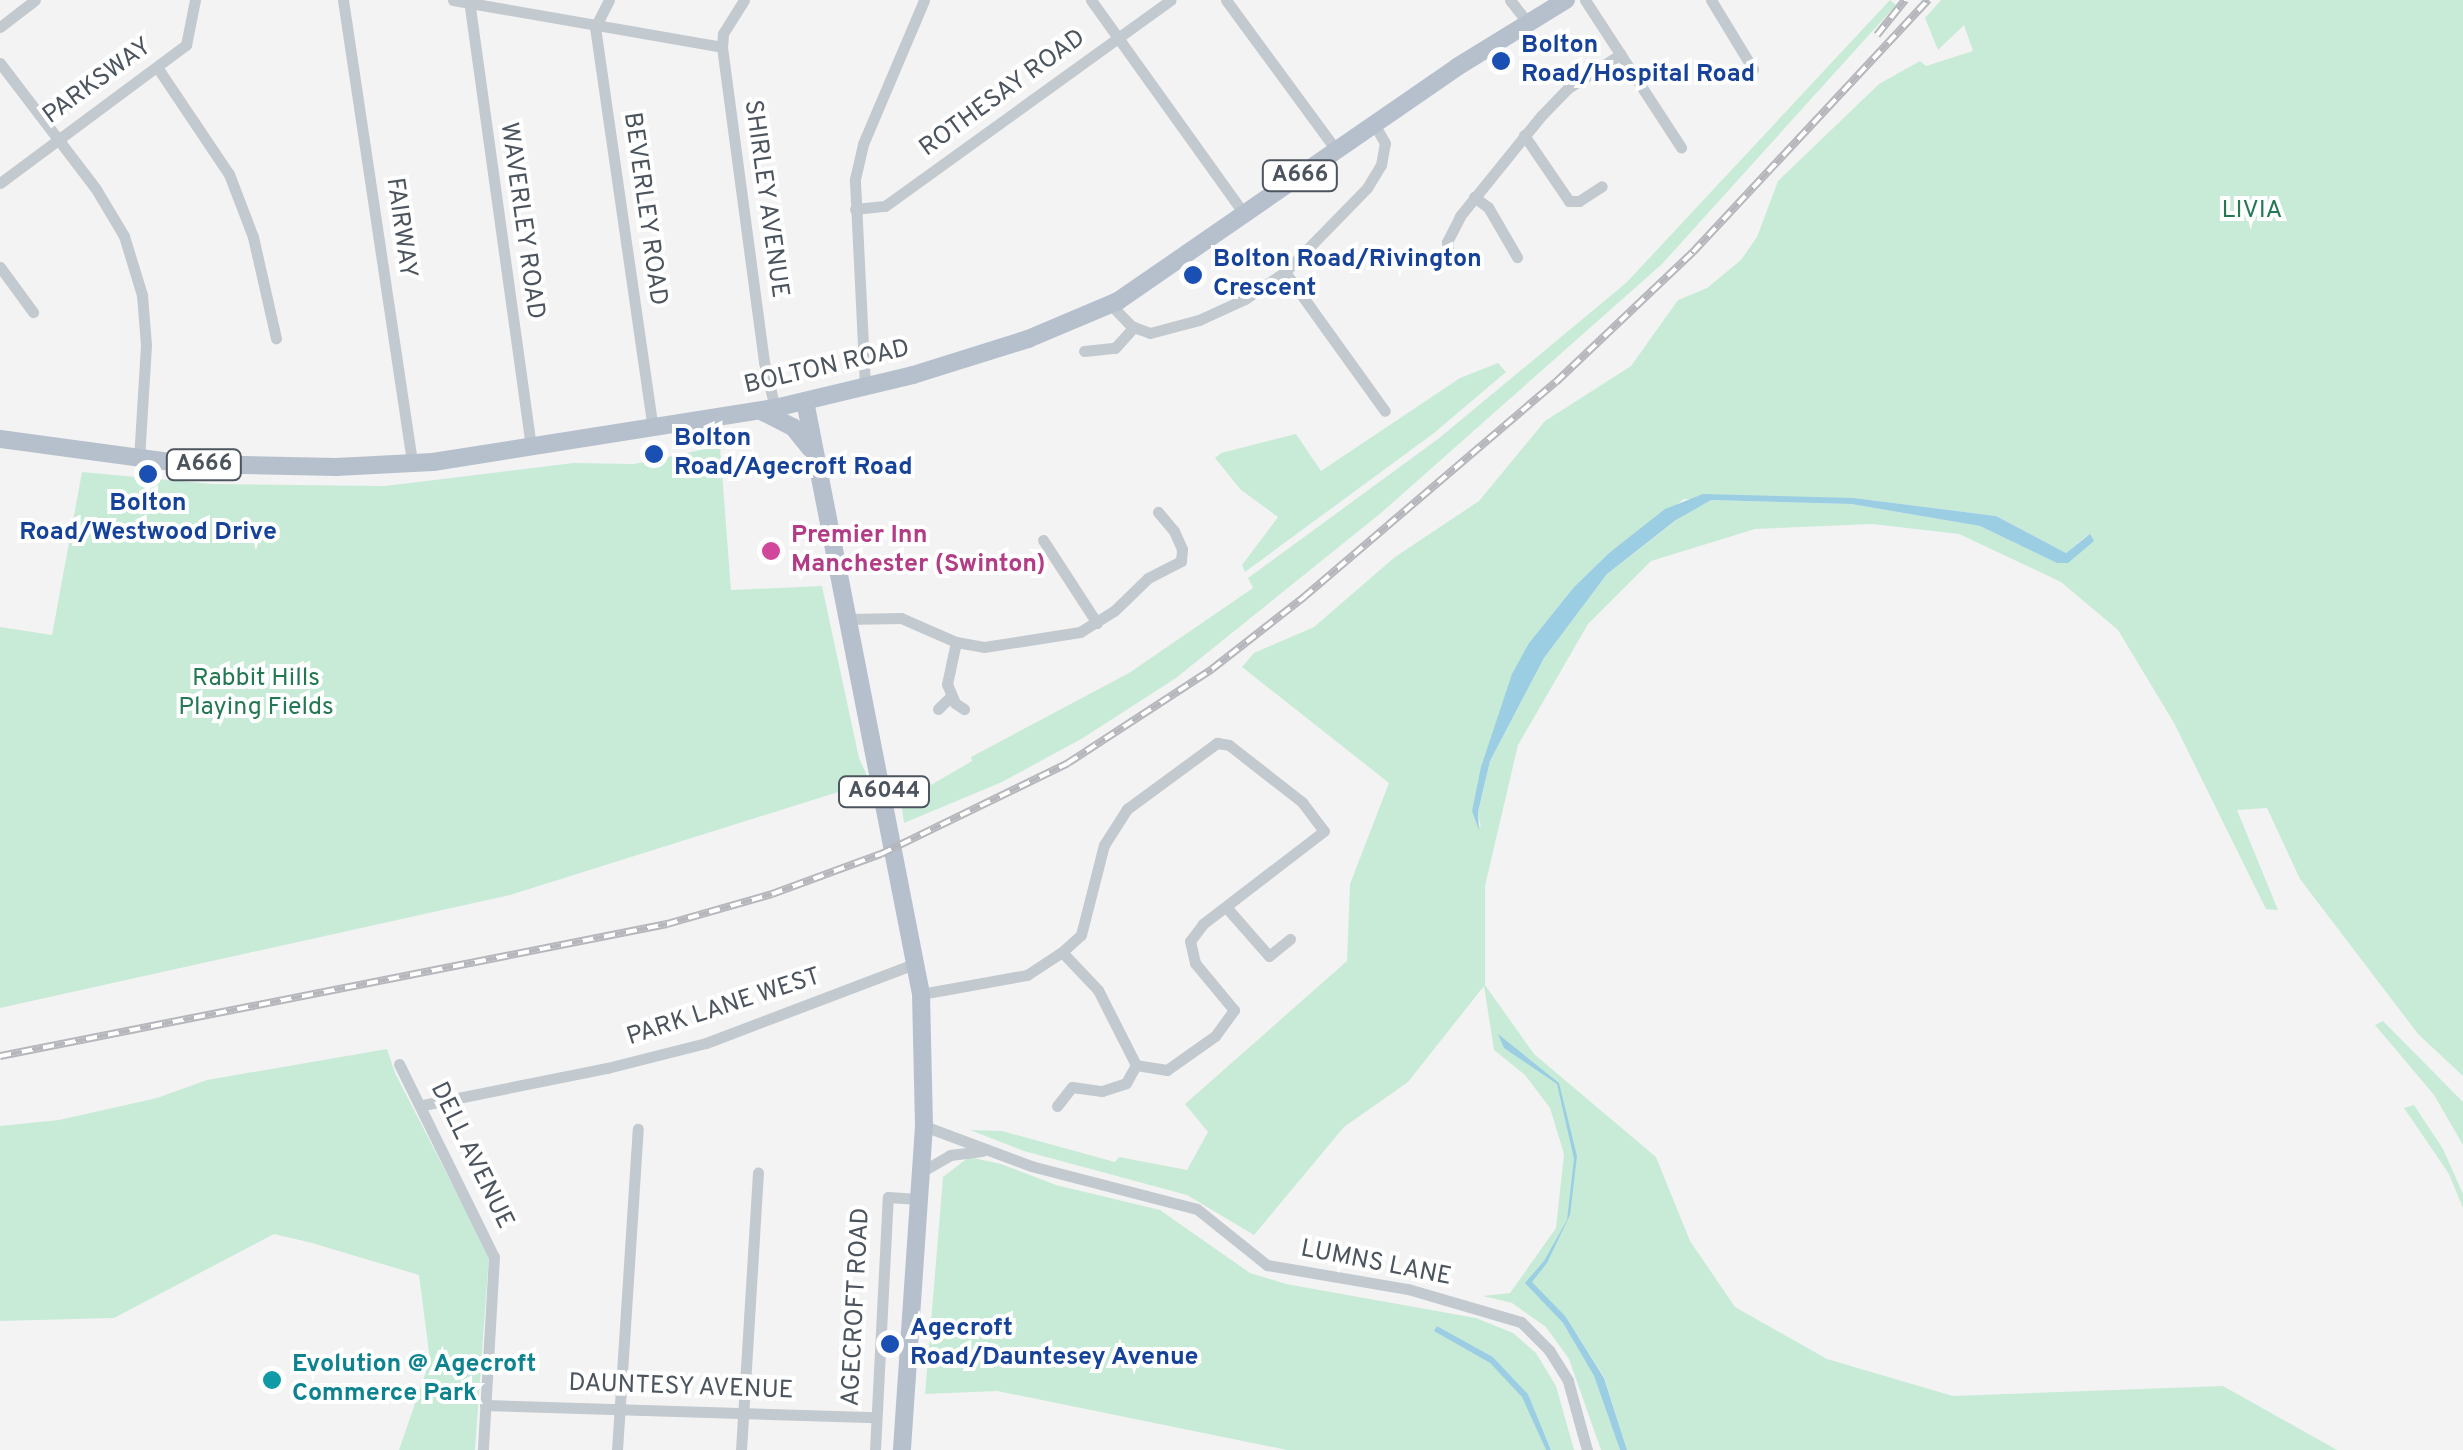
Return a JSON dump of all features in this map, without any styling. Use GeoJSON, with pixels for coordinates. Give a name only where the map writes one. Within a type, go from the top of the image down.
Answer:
{"type":"FeatureCollection","features":[{"type":"Feature","properties":{"kind":"main road","name":"BOLTON ROAD"},"geometry":{"type":"LineString","coordinates":[[0,439],[138,460],[284,467],[412,463],[768,410],[865,386],[1028,340],[1111,305],[1374,124],[1566,0]]}},
{"type":"Feature","properties":{"kind":"main road","name":"AGECROFT ROAD"},"geometry":{"type":"LineString","coordinates":[[811,400],[815,457],[921,994],[924,1126],[902,1450]]}},
{"type":"Feature","properties":{"kind":"main road"},"geometry":{"type":"LineString","coordinates":[[768,410],[792,427],[815,457]]}},
{"type":"Feature","properties":{"kind":"street"},"geometry":{"type":"LineString","coordinates":[[0,26],[36,0]]}},
{"type":"Feature","properties":{"kind":"street","name":"PARKSWAY"},"geometry":{"type":"LineString","coordinates":[[0,183],[186,45],[194,0]]}},
{"type":"Feature","properties":{"kind":"street","name":"FAIRWAY"},"geometry":{"type":"LineString","coordinates":[[343,0],[412,463]]}},
{"type":"Feature","properties":{"kind":"street"},"geometry":{"type":"LineString","coordinates":[[453,0],[722,46],[724,34],[744,0]]}},
{"type":"Feature","properties":{"kind":"street"},"geometry":{"type":"LineString","coordinates":[[595,27],[610,0]]}},
{"type":"Feature","properties":{"kind":"street"},"geometry":{"type":"LineString","coordinates":[[865,386],[855,209],[864,144],[924,0]]}},
{"type":"Feature","properties":{"kind":"street"},"geometry":{"type":"LineString","coordinates":[[1091,0],[1245,214]]}},
{"type":"Feature","properties":{"kind":"street","name":"ROTHESAY ROAD"},"geometry":{"type":"LineString","coordinates":[[855,209],[885,206],[1170,0]]}},
{"type":"Feature","properties":{"kind":"street"},"geometry":{"type":"LineString","coordinates":[[1226,0],[1336,150]]}},
{"type":"Feature","properties":{"kind":"street"},"geometry":{"type":"LineString","coordinates":[[1510,0],[1527,22]]}},
{"type":"Feature","properties":{"kind":"street"},"geometry":{"type":"LineString","coordinates":[[1585,0],[1682,148]]}},
{"type":"Feature","properties":{"kind":"street"},"geometry":{"type":"LineString","coordinates":[[1711,0],[1753,68]]}},
{"type":"Feature","properties":{"kind":"street","name":"WAVERLEY ROAD"},"geometry":{"type":"LineString","coordinates":[[468,1],[531,448]]}},
{"type":"Feature","properties":{"kind":"street","name":"BEVERLEY ROAD"},"geometry":{"type":"LineString","coordinates":[[595,27],[653,428]]}},
{"type":"Feature","properties":{"kind":"street","name":"SHIRLEY AVENUE"},"geometry":{"type":"LineString","coordinates":[[722,46],[768,410]]}},
{"type":"Feature","properties":{"kind":"street"},"geometry":{"type":"LineString","coordinates":[[1448,252],[1447,242],[1474,197],[1524,135],[1567,89],[1621,54]]}},
{"type":"Feature","properties":{"kind":"street"},"geometry":{"type":"LineString","coordinates":[[0,63],[96,189],[124,236],[142,295],[146,345],[138,460]]}},
{"type":"Feature","properties":{"kind":"street"},"geometry":{"type":"LineString","coordinates":[[157,66],[229,174],[253,237],[276,338]]}},
{"type":"Feature","properties":{"kind":"street"},"geometry":{"type":"LineString","coordinates":[[1111,305],[1134,327],[1150,332],[1199,320],[1245,299],[1285,272],[1367,188],[1381,164],[1385,143],[1374,124]]}},
{"type":"Feature","properties":{"kind":"street"},"geometry":{"type":"LineString","coordinates":[[1524,135],[1569,201],[1579,201],[1602,186]]}},
{"type":"Feature","properties":{"kind":"street"},"geometry":{"type":"LineString","coordinates":[[1474,197],[1488,207],[1517,257]]}},
{"type":"Feature","properties":{"kind":"street"},"geometry":{"type":"LineString","coordinates":[[0,267],[32,312]]}},
{"type":"Feature","properties":{"kind":"street"},"geometry":{"type":"LineString","coordinates":[[1285,272],[1384,411]]}},
{"type":"Feature","properties":{"kind":"street"},"geometry":{"type":"LineString","coordinates":[[1084,351],[1115,348],[1134,327]]}},
{"type":"Feature","properties":{"kind":"street"},"geometry":{"type":"LineString","coordinates":[[846,620],[901,618],[956,642],[984,646],[1069,634],[1097,622],[1148,578],[1181,561],[1182,549],[1174,531],[1158,512]]}},
{"type":"Feature","properties":{"kind":"street"},"geometry":{"type":"LineString","coordinates":[[1053,551],[1066,538]]}},
{"type":"Feature","properties":{"kind":"street"},"geometry":{"type":"LineString","coordinates":[[1043,540],[1097,622]]}},
{"type":"Feature","properties":{"kind":"street"},"geometry":{"type":"LineString","coordinates":[[956,642],[947,684],[951,696],[964,709]]}},
{"type":"Feature","properties":{"kind":"street"},"geometry":{"type":"LineString","coordinates":[[938,709],[951,696]]}},
{"type":"Feature","properties":{"kind":"street"},"geometry":{"type":"LineString","coordinates":[[921,994],[980,987],[1027,974],[1062,952],[1081,935],[1104,845],[1127,809],[1217,743],[1229,745],[1302,802],[1324,830],[1226,907],[1190,942],[1196,963],[1234,1010],[1189,1058],[1167,1070],[1136,1065]]}},
{"type":"Feature","properties":{"kind":"street"},"geometry":{"type":"LineString","coordinates":[[1226,907],[1269,956],[1290,939]]}},
{"type":"Feature","properties":{"kind":"street"},"geometry":{"type":"LineString","coordinates":[[1062,952],[1098,990],[1136,1065]]}},
{"type":"Feature","properties":{"kind":"street","name":"PARK LANE WEST"},"geometry":{"type":"LineString","coordinates":[[422,1105],[706,1043],[916,964]]}},
{"type":"Feature","properties":{"kind":"street","name":"DELL AVENUE"},"geometry":{"type":"LineString","coordinates":[[400,1064],[494,1257],[483,1450]]}},
{"type":"Feature","properties":{"kind":"street"},"geometry":{"type":"LineString","coordinates":[[1058,1106],[1072,1086],[1102,1091],[1126,1082],[1136,1065]]}},
{"type":"Feature","properties":{"kind":"street","name":"LUMNS LANE"},"geometry":{"type":"LineString","coordinates":[[924,1126],[987,1151],[1197,1209],[1267,1266],[1408,1289],[1520,1322],[1550,1350],[1568,1381],[1587,1450]]}},
{"type":"Feature","properties":{"kind":"street"},"geometry":{"type":"LineString","coordinates":[[617,1450],[638,1129]]}},
{"type":"Feature","properties":{"kind":"street"},"geometry":{"type":"LineString","coordinates":[[920,1172],[950,1155],[987,1151]]}},
{"type":"Feature","properties":{"kind":"street"},"geometry":{"type":"LineString","coordinates":[[741,1450],[758,1173]]}},
{"type":"Feature","properties":{"kind":"street","name":"AGECROFT ROAD"},"geometry":{"type":"LineString","coordinates":[[875,1450],[888,1197],[918,1199]]}},
{"type":"Feature","properties":{"kind":"street","name":"DAUNTESY AVENUE"},"geometry":{"type":"LineString","coordinates":[[486,1405],[876,1417]]}},
{"type":"Feature","properties":{"kind":"green space"},"geometry":{"type":"Polygon","coordinates":[[[1890,0],[1896,5],[1662,264],[1381,513],[1176,678],[1083,738],[1002,782],[904,823],[899,788],[925,777],[931,785],[972,761],[971,757],[1129,673],[1253,588],[1248,578],[1438,439],[1626,283],[1890,0]]]}},
{"type":"Feature","properties":{"kind":"green space","name":"LIVIA"},"geometry":{"type":"Polygon","coordinates":[[[1941,0],[2463,0],[2463,1076],[2418,1034],[2300,879],[2267,808],[2237,810],[2278,910],[2266,909],[2174,723],[2118,630],[2061,582],[1959,534],[1872,524],[1755,529],[1651,561],[1588,624],[1518,745],[1485,886],[1485,985],[1534,1054],[1656,1157],[1690,1241],[1735,1307],[1827,1359],[1953,1396],[2223,1386],[2337,1450],[1627,1450],[1604,1377],[1566,1317],[1526,1283],[1563,1323],[1594,1376],[1620,1450],[1601,1450],[1569,1359],[1546,1327],[1512,1303],[1483,1296],[1510,1293],[1556,1228],[1564,1154],[1550,1108],[1525,1075],[1494,1050],[1484,986],[1408,1082],[1344,1127],[1254,1235],[1187,1195],[1024,1151],[970,1130],[1002,1131],[1115,1162],[1119,1157],[1187,1170],[1208,1132],[1185,1104],[1347,961],[1350,884],[1389,783],[1242,667],[1254,653],[1314,627],[1395,557],[1479,501],[1545,421],[1631,366],[1678,300],[1707,288],[1741,260],[1757,237],[1778,181],[1879,84],[1920,61],[1926,66],[1973,51],[1964,25],[1938,50],[1925,18],[1941,0]],[[1854,498],[1684,499],[1609,553],[1574,587],[1529,643],[1472,811],[1481,829],[1478,812],[1490,761],[1544,658],[1607,574],[1691,509],[1711,500],[1851,504],[1980,526],[2057,563],[2068,562],[2089,534],[2066,553],[1996,516],[1854,498]]]}},
{"type":"Feature","properties":{"kind":"green space"},"geometry":{"type":"Polygon","coordinates":[[[1498,363],[1506,372],[1434,433],[1245,572],[1242,565],[1278,517],[1241,490],[1215,458],[1221,453],[1296,434],[1321,471],[1460,378],[1498,363]]]}},
{"type":"Feature","properties":{"kind":"green space","name":"Rabbit Hills Playing Fields"},"geometry":{"type":"Polygon","coordinates":[[[720,446],[731,590],[822,586],[859,758],[870,782],[510,895],[0,1008],[0,627],[52,635],[82,472],[212,484],[385,486],[573,463],[634,464],[720,446]]]}},
{"type":"Feature","properties":{"kind":"green space"},"geometry":{"type":"Polygon","coordinates":[[[2383,1021],[2463,1102],[2463,1145],[2434,1095],[2375,1025],[2383,1021]]]}},
{"type":"Feature","properties":{"kind":"green space"},"geometry":{"type":"Polygon","coordinates":[[[387,1049],[395,1073],[489,1256],[475,1450],[399,1450],[430,1360],[419,1275],[312,1243],[274,1234],[114,1318],[0,1321],[0,1126],[59,1120],[157,1098],[207,1080],[387,1049]]]}},
{"type":"Feature","properties":{"kind":"green space"},"geometry":{"type":"Polygon","coordinates":[[[2414,1105],[2443,1149],[2463,1194],[2463,1208],[2449,1174],[2404,1108],[2414,1105]]]}},
{"type":"Feature","properties":{"kind":"green space"},"geometry":{"type":"Polygon","coordinates":[[[969,1157],[1001,1164],[1056,1185],[1160,1210],[1250,1273],[1286,1284],[1476,1318],[1513,1333],[1536,1353],[1556,1386],[1574,1450],[1551,1450],[1528,1394],[1493,1357],[1437,1326],[1435,1331],[1490,1363],[1523,1397],[1546,1450],[1287,1450],[997,1391],[925,1394],[943,1177],[969,1157]]]}},
{"type":"Feature","properties":{"kind":"water"},"geometry":{"type":"Polygon","coordinates":[[[1703,494],[1854,498],[1996,516],[2066,553],[2090,534],[2094,541],[2068,563],[2057,563],[1980,526],[1851,504],[1711,500],[1676,520],[1607,574],[1544,658],[1490,761],[1478,812],[1479,830],[1472,811],[1481,767],[1512,674],[1529,643],[1574,587],[1609,553],[1665,509],[1703,494]]]}},
{"type":"Feature","properties":{"kind":"water"},"geometry":{"type":"Polygon","coordinates":[[[1498,1034],[1559,1083],[1577,1156],[1570,1215],[1547,1263],[1532,1282],[1566,1317],[1604,1378],[1627,1450],[1620,1450],[1594,1376],[1563,1323],[1525,1283],[1544,1261],[1567,1220],[1574,1159],[1557,1084],[1504,1048],[1498,1034]]]}},
{"type":"Feature","properties":{"kind":"water"},"geometry":{"type":"Polygon","coordinates":[[[1437,1326],[1493,1357],[1528,1394],[1551,1450],[1546,1450],[1522,1397],[1490,1363],[1434,1331],[1437,1326]]]}},
{"type":"Feature","properties":{"kind":"railway"},"geometry":{"type":"LineString","coordinates":[[1877,35],[1905,0]]}},
{"type":"Feature","properties":{"kind":"railway"},"geometry":{"type":"LineString","coordinates":[[0,1056],[667,924],[772,894],[881,854],[1068,763],[1212,669],[1304,597],[1556,382],[1693,252],[1928,0]]}},
{"type":"Feature","properties":{"kind":"place","name":"Bolton Road/Hospital Road"},"geometry":{"type":"Point","coordinates":[1501,61]}},
{"type":"Feature","properties":{"kind":"place","name":"Bolton Road/Rivington Crescent"},"geometry":{"type":"Point","coordinates":[1193,275]}},
{"type":"Feature","properties":{"kind":"place","name":"Bolton Road/Agecroft Road"},"geometry":{"type":"Point","coordinates":[654,454]}},
{"type":"Feature","properties":{"kind":"place","name":"Bolton Road/Westwood Drive"},"geometry":{"type":"Point","coordinates":[148,474]}},
{"type":"Feature","properties":{"kind":"place","name":"Premier Inn Manchester (Swinton)"},"geometry":{"type":"Point","coordinates":[771,551]}},
{"type":"Feature","properties":{"kind":"place","name":"Agecroft Road/Dauntesey Avenue"},"geometry":{"type":"Point","coordinates":[890,1344]}},
{"type":"Feature","properties":{"kind":"place","name":"Evolution @ Agecroft Commerce Park"},"geometry":{"type":"Point","coordinates":[272,1380]}}]}
